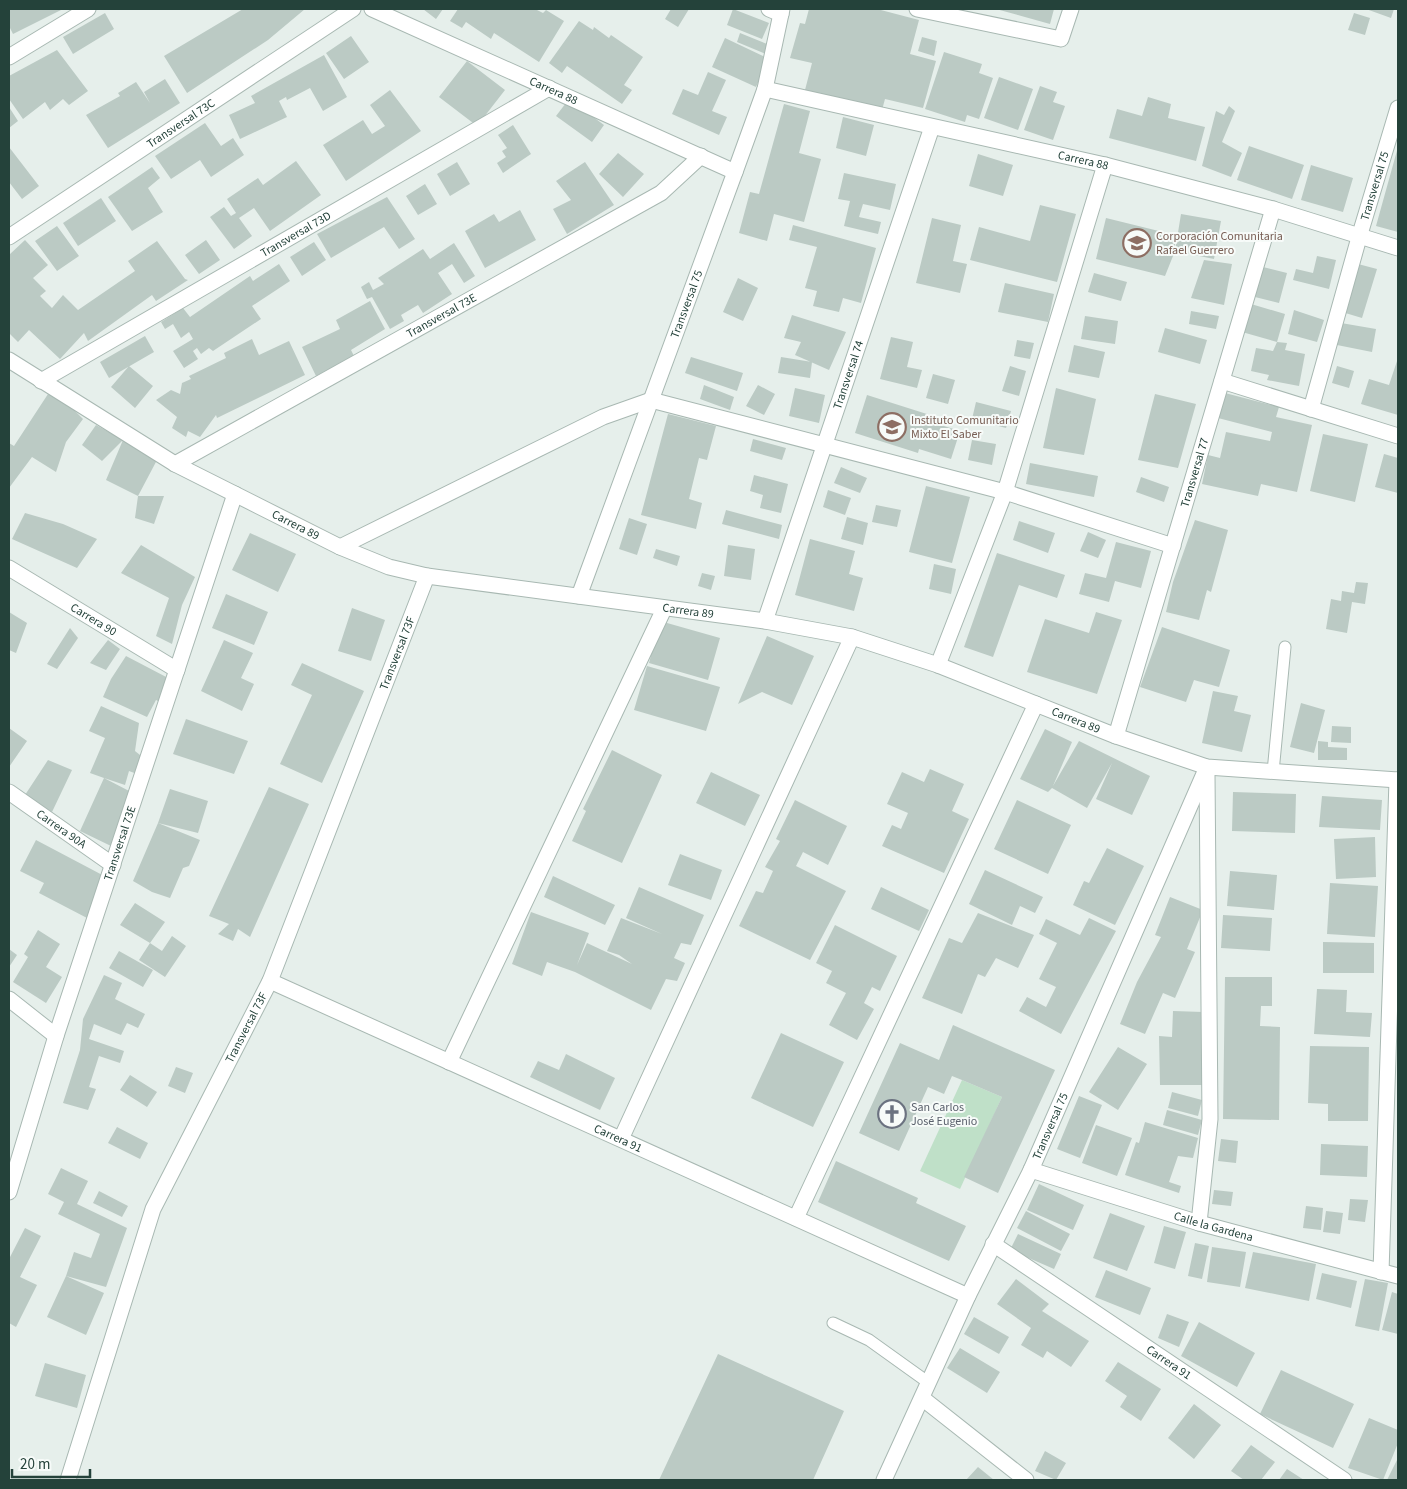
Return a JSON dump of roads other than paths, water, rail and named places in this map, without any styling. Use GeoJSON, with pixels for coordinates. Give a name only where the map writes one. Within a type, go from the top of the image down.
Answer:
{"type":"FeatureCollection","features":[{"type":"Feature","properties":{"kind":"street"},"geometry":{"type":"LineString","coordinates":[[9,57],[88,9]]}},
{"type":"Feature","properties":{"kind":"street","name":"Transversal 73C"},"geometry":{"type":"LineString","coordinates":[[9,237],[353,9]]}},
{"type":"Feature","properties":{"kind":"street","name":"Carrera 88"},"geometry":{"type":"LineString","coordinates":[[372,9],[735,172]]}},
{"type":"Feature","properties":{"kind":"street"},"geometry":{"type":"LineString","coordinates":[[917,9],[1061,39],[1071,9]]}},
{"type":"Feature","properties":{"kind":"street","name":"Transversal 75"},"geometry":{"type":"LineString","coordinates":[[579,596],[766,89],[777,10]]}},
{"type":"Feature","properties":{"kind":"street","name":"Transversal 73D"},"geometry":{"type":"LineString","coordinates":[[41,381],[549,88]]}},
{"type":"Feature","properties":{"kind":"street","name":"Carrera 88"},"geometry":{"type":"LineString","coordinates":[[766,89],[1104,165],[1273,209],[1360,234],[1398,248]]}},
{"type":"Feature","properties":{"kind":"street","name":"Transversal 75"},"geometry":{"type":"LineString","coordinates":[[1311,409],[1360,234],[1398,108]]}},
{"type":"Feature","properties":{"kind":"street","name":"Transversal 74"},"geometry":{"type":"LineString","coordinates":[[765,622],[932,127]]}},
{"type":"Feature","properties":{"kind":"street","name":"Transversal 73E"},"geometry":{"type":"LineString","coordinates":[[176,464],[661,193],[701,156]]}},
{"type":"Feature","properties":{"kind":"street"},"geometry":{"type":"LineString","coordinates":[[938,665],[1005,492],[1104,165]]}},
{"type":"Feature","properties":{"kind":"street","name":"Transversal 77"},"geometry":{"type":"LineString","coordinates":[[1116,736],[1273,209]]}},
{"type":"Feature","properties":{"kind":"street","name":"Carrera 89"},"geometry":{"type":"LineString","coordinates":[[9,360],[176,464],[340,547],[389,567],[427,576],[765,622],[852,637],[938,665],[1116,736],[1207,767],[1398,780]]}},
{"type":"Feature","properties":{"kind":"street"},"geometry":{"type":"LineString","coordinates":[[1222,381],[1398,436]]}},
{"type":"Feature","properties":{"kind":"street"},"geometry":{"type":"LineString","coordinates":[[340,547],[604,417],[651,400],[1005,492],[1173,546]]}},
{"type":"Feature","properties":{"kind":"street","name":"Transversal 73E"},"geometry":{"type":"LineString","coordinates":[[9,1190],[56,1036],[235,494]]}},
{"type":"Feature","properties":{"kind":"street","name":"Carrera 90"},"geometry":{"type":"LineString","coordinates":[[9,568],[177,670]]}},
{"type":"Feature","properties":{"kind":"street","name":"Transversal 73F"},"geometry":{"type":"LineString","coordinates":[[68,1480],[153,1209],[270,981],[427,576]]}},
{"type":"Feature","properties":{"kind":"street"},"geometry":{"type":"LineString","coordinates":[[449,1062],[664,609]]}},
{"type":"Feature","properties":{"kind":"street"},"geometry":{"type":"LineString","coordinates":[[621,1139],[852,637]]}},
{"type":"Feature","properties":{"kind":"street"},"geometry":{"type":"LineString","coordinates":[[796,1218],[1036,704]]}},
{"type":"Feature","properties":{"kind":"street"},"geometry":{"type":"LineString","coordinates":[[1199,1223],[1210,1119],[1207,767]]}},
{"type":"Feature","properties":{"kind":"street","name":"Transversal 75"},"geometry":{"type":"LineString","coordinates":[[884,1480],[968,1296],[1031,1170],[1207,767]]}},
{"type":"Feature","properties":{"kind":"street"},"geometry":{"type":"LineString","coordinates":[[1380,1272],[1398,780]]}},
{"type":"Feature","properties":{"kind":"street","name":"Carrera 90A"},"geometry":{"type":"LineString","coordinates":[[9,792],[113,865]]}},
{"type":"Feature","properties":{"kind":"street","name":"Carrera 91"},"geometry":{"type":"LineString","coordinates":[[270,981],[968,1296]]}},
{"type":"Feature","properties":{"kind":"street"},"geometry":{"type":"LineString","coordinates":[[9,999],[56,1036]]}},
{"type":"Feature","properties":{"kind":"street","name":"Calle la Gardena"},"geometry":{"type":"LineString","coordinates":[[1031,1170],[1199,1223],[1398,1276]]}},
{"type":"Feature","properties":{"kind":"street","name":"Carrera 91"},"geometry":{"type":"LineString","coordinates":[[993,1244],[1344,1480]]}},
{"type":"Feature","properties":{"kind":"street"},"geometry":{"type":"LineString","coordinates":[[922,1398],[1026,1480]]}},
{"type":"Feature","properties":{"kind":"lane"},"geometry":{"type":"LineString","coordinates":[[1273,772],[1285,647]]}},
{"type":"Feature","properties":{"kind":"lane"},"geometry":{"type":"LineString","coordinates":[[832,1323],[869,1340],[928,1383]]}},
{"type":"Feature","properties":{"kind":"place","name":"Corporación Comunitaria Rafael Guerrero"},"geometry":{"type":"Point","coordinates":[1137,243]}},
{"type":"Feature","properties":{"kind":"place","name":"Instituto Comunitario Mixto El Saber"},"geometry":{"type":"Point","coordinates":[892,427]}},
{"type":"Feature","properties":{"kind":"place","name":"San Carlos José Eugenio"},"geometry":{"type":"Point","coordinates":[892,1114]}}]}
